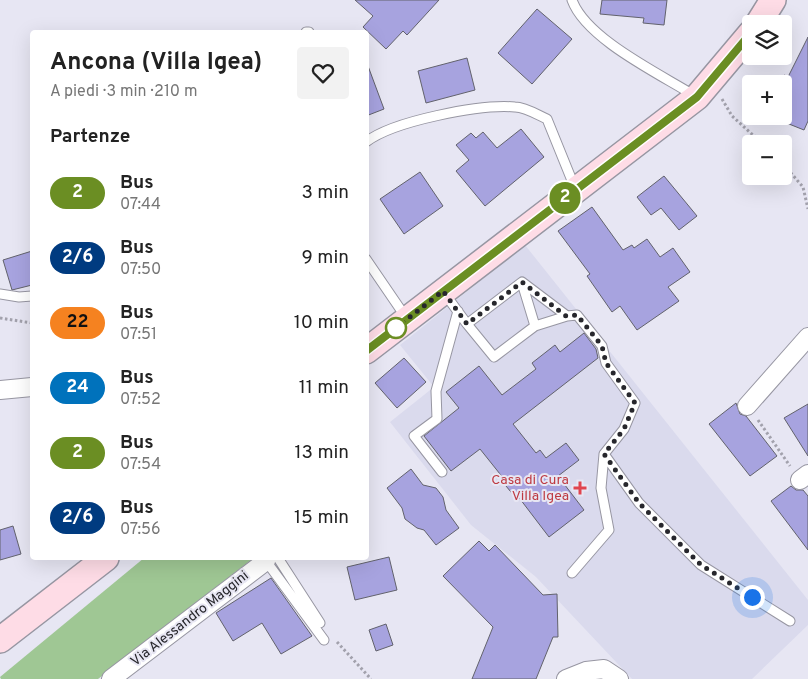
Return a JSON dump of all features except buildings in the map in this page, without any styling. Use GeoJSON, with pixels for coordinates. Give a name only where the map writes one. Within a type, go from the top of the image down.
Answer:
{"type":"FeatureCollection","features":[{"type":"Feature","properties":{"kind":"main road"},"geometry":{"type":"LineString","coordinates":[[764,15],[773,0]]}},
{"type":"Feature","properties":{"kind":"main road"},"geometry":{"type":"LineString","coordinates":[[369,349],[407,319],[450,301],[576,190],[702,92],[742,45]]}},
{"type":"Feature","properties":{"kind":"main road"},"geometry":{"type":"LineString","coordinates":[[0,640],[103,560]]}},
{"type":"Feature","properties":{"kind":"street"},"geometry":{"type":"LineString","coordinates":[[747,406],[808,337]]}},
{"type":"Feature","properties":{"kind":"street"},"geometry":{"type":"LineString","coordinates":[[0,390],[30,387]]}},
{"type":"Feature","properties":{"kind":"street","name":"Via Alessandro Maggini"},"geometry":{"type":"LineString","coordinates":[[111,679],[266,560]]}},
{"type":"Feature","properties":{"kind":"street"},"geometry":{"type":"LineString","coordinates":[[566,679],[586,672],[604,669],[619,679]]}},
{"type":"Feature","properties":{"kind":"lane"},"geometry":{"type":"LineString","coordinates":[[572,0],[575,8],[596,34],[702,92]]}},
{"type":"Feature","properties":{"kind":"lane"},"geometry":{"type":"LineString","coordinates":[[369,140],[378,134],[412,122],[480,108],[516,106],[547,119],[576,190]]}},
{"type":"Feature","properties":{"kind":"lane"},"geometry":{"type":"LineString","coordinates":[[369,263],[407,319]]}},
{"type":"Feature","properties":{"kind":"lane"},"geometry":{"type":"LineString","coordinates":[[467,324],[522,282]]}},
{"type":"Feature","properties":{"kind":"lane"},"geometry":{"type":"LineString","coordinates":[[522,282],[566,316]]}},
{"type":"Feature","properties":{"kind":"lane"},"geometry":{"type":"LineString","coordinates":[[522,282],[535,326]]}},
{"type":"Feature","properties":{"kind":"lane"},"geometry":{"type":"LineString","coordinates":[[0,294],[19,297],[30,296]]}},
{"type":"Feature","properties":{"kind":"lane"},"geometry":{"type":"LineString","coordinates":[[450,301],[494,357],[535,326],[566,316],[577,315],[602,346],[606,363],[635,403],[624,429],[604,454],[601,488],[609,530],[572,573]]}},
{"type":"Feature","properties":{"kind":"lane"},"geometry":{"type":"LineString","coordinates":[[442,472],[414,436],[437,419],[436,390],[450,301]]}},
{"type":"Feature","properties":{"kind":"lane"},"geometry":{"type":"LineString","coordinates":[[604,454],[639,503],[701,565],[790,621]]}},
{"type":"Feature","properties":{"kind":"lane"},"geometry":{"type":"LineString","coordinates":[[270,560],[324,640]]}},
{"type":"Feature","properties":{"kind":"lane"},"geometry":{"type":"LineString","coordinates":[[271,560],[320,623]]}},
{"type":"Feature","properties":{"kind":"path"},"geometry":{"type":"LineString","coordinates":[[702,92],[722,98],[732,116],[753,135]]}},
{"type":"Feature","properties":{"kind":"path"},"geometry":{"type":"LineString","coordinates":[[792,174],[803,187],[808,209]]}},
{"type":"Feature","properties":{"kind":"path"},"geometry":{"type":"LineString","coordinates":[[0,318],[30,323]]}},
{"type":"Feature","properties":{"kind":"path"},"geometry":{"type":"LineString","coordinates":[[747,406],[804,477]]}},
{"type":"Feature","properties":{"kind":"path"},"geometry":{"type":"LineString","coordinates":[[320,623],[371,679]]}},
{"type":"Feature","properties":{"kind":"shaded area","name":"Casa di Cura Villa Igea"},"geometry":{"type":"Polygon","coordinates":[[[525,245],[808,600],[808,625],[752,679],[632,679],[536,577],[471,525],[390,422],[434,387],[400,345],[525,245]]]}},
{"type":"Feature","properties":{"kind":"green space"},"geometry":{"type":"Polygon","coordinates":[[[142,560],[251,560],[98,679],[1,679],[0,677],[142,560]]]}},
{"type":"Feature","properties":{"kind":"bus line","name":"2"},"geometry":{"type":"LineString","coordinates":[[369,349],[697,97],[742,45]]}},
{"type":"Feature","properties":{"kind":"place","name":"Casa di Cura Villa Igea"},"geometry":{"type":"Point","coordinates":[580,488]}},
{"type":"Feature","properties":{"kind":"route"},"geometry":{"type":"LineString","coordinates":[[396,328],[443,291],[467,324],[522,282],[566,316],[577,315],[602,346],[606,363],[635,403],[624,429],[604,454],[639,503],[701,565],[752,597]]}}]}
